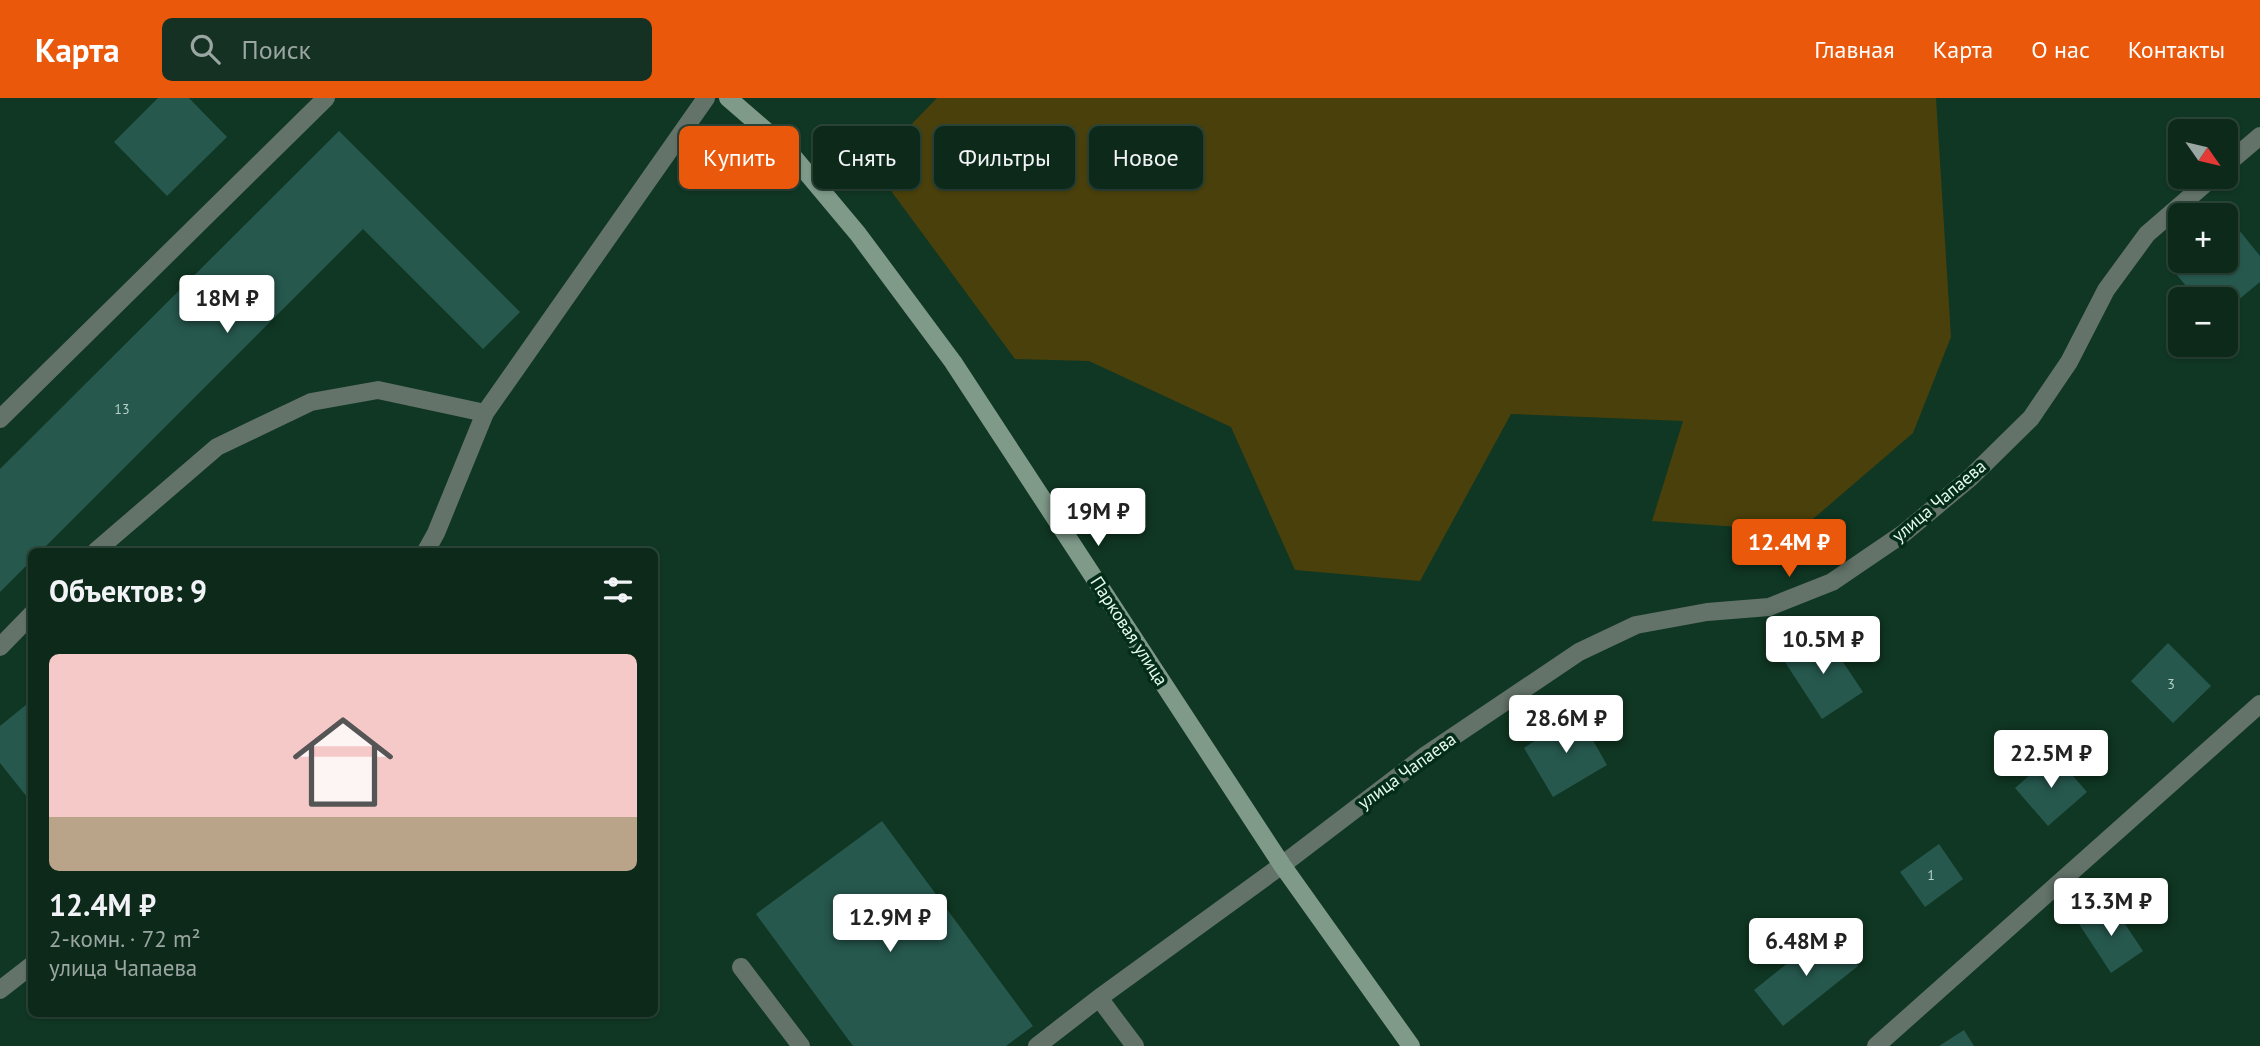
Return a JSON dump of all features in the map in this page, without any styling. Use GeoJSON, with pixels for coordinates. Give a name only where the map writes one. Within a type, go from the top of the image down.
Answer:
{"type":"FeatureCollection","features":[{"type":"Feature","properties":{"kind":"main road","name":"Парковая улица"},"geometry":{"type":"LineString","coordinates":[[728,98],[795,159],[858,234],[953,362],[1282,865],[1411,1046]]}},
{"type":"Feature","properties":{"kind":"street"},"geometry":{"type":"LineString","coordinates":[[0,419],[326,98]]}},
{"type":"Feature","properties":{"kind":"street"},"geometry":{"type":"LineString","coordinates":[[428,548],[485,413],[706,98]]}},
{"type":"Feature","properties":{"kind":"street"},"geometry":{"type":"LineString","coordinates":[[2238,155],[2260,136]]}},
{"type":"Feature","properties":{"kind":"street","name":"улица Чапаева"},"geometry":{"type":"LineString","coordinates":[[1037,1046],[1426,755],[1579,652],[1636,625],[1707,612],[1769,607],[1832,582],[1904,533],[1970,478],[2031,418],[2069,362],[2106,289],[2147,234],[2199,189]]}},
{"type":"Feature","properties":{"kind":"street"},"geometry":{"type":"LineString","coordinates":[[99,548],[217,447],[311,402],[378,390],[485,413]]}},
{"type":"Feature","properties":{"kind":"street"},"geometry":{"type":"LineString","coordinates":[[0,647],[28,621]]}},
{"type":"Feature","properties":{"kind":"street"},"geometry":{"type":"LineString","coordinates":[[1877,1046],[2260,704]]}},
{"type":"Feature","properties":{"kind":"street"},"geometry":{"type":"LineString","coordinates":[[741,967],[801,1046]]}},
{"type":"Feature","properties":{"kind":"street"},"geometry":{"type":"LineString","coordinates":[[0,990],[28,968]]}},
{"type":"Feature","properties":{"kind":"street"},"geometry":{"type":"LineString","coordinates":[[1099,998],[1135,1046]]}},
{"type":"Feature","properties":{"kind":"shaded area"},"geometry":{"type":"Polygon","coordinates":[[[937,98],[1936,98],[1951,337],[1913,433],[1799,531],[1652,521],[1683,421],[1511,414],[1420,581],[1295,570],[1231,427],[1089,361],[1015,359],[890,189],[920,189],[920,126],[910,126],[937,98]]]}},
{"type":"Feature","properties":{"kind":"building"},"geometry":{"type":"Polygon","coordinates":[[[158,98],[189,98],[227,137],[167,196],[114,142],[158,98]]]}},
{"type":"Feature","properties":{"kind":"building"},"geometry":{"type":"Polygon","coordinates":[[[339,131],[520,312],[483,349],[363,229],[44,548],[28,548],[28,564],[0,592],[0,469],[339,131]]]}},
{"type":"Feature","properties":{"kind":"building"},"geometry":{"type":"Polygon","coordinates":[[[2238,229],[2260,256],[2260,282],[2238,300],[2238,287],[2187,287],[2176,274],[2238,273],[2238,229]]]}},
{"type":"Feature","properties":{"kind":"building"},"geometry":{"type":"Polygon","coordinates":[[[1823,632],[1863,692],[1822,719],[1783,659],[1823,632]]]}},
{"type":"Feature","properties":{"kind":"building"},"geometry":{"type":"Polygon","coordinates":[[[2168,643],[2211,686],[2173,723],[2131,681],[2168,643]]]}},
{"type":"Feature","properties":{"kind":"building"},"geometry":{"type":"Polygon","coordinates":[[[28,703],[27,797],[0,763],[0,726],[28,703]]]}},
{"type":"Feature","properties":{"kind":"building"},"geometry":{"type":"Polygon","coordinates":[[[1577,712],[1607,765],[1553,797],[1524,748],[1577,712]]]}},
{"type":"Feature","properties":{"kind":"building"},"geometry":{"type":"Polygon","coordinates":[[[2054,754],[2087,792],[2048,826],[2015,788],[2054,754]]]}},
{"type":"Feature","properties":{"kind":"building"},"geometry":{"type":"Polygon","coordinates":[[[882,821],[1033,1026],[1006,1046],[853,1046],[756,914],[882,821]]]}},
{"type":"Feature","properties":{"kind":"building"},"geometry":{"type":"Polygon","coordinates":[[[1939,844],[1963,879],[1925,907],[1900,872],[1939,844]]]}},
{"type":"Feature","properties":{"kind":"building"},"geometry":{"type":"Polygon","coordinates":[[[2111,903],[2143,951],[2111,973],[2079,924],[2111,903]]]}},
{"type":"Feature","properties":{"kind":"building"},"geometry":{"type":"Polygon","coordinates":[[[1829,930],[1858,966],[1783,1026],[1754,990],[1829,930]]]}},
{"type":"Feature","properties":{"kind":"building"},"geometry":{"type":"Polygon","coordinates":[[[1964,1030],[1974,1046],[1939,1046],[1964,1030]]]}}]}
